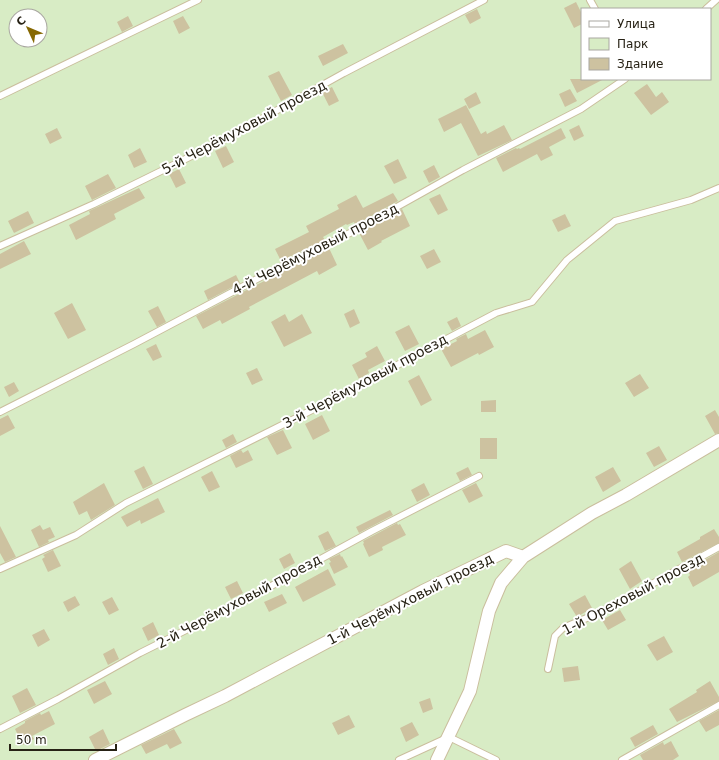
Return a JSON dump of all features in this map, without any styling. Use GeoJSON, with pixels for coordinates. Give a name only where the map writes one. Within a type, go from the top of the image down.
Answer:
{"type":"FeatureCollection","features":[{"type":"Feature","properties":{"kind":"street"},"geometry":{"type":"LineString","coordinates":[[437,760],[470,690],[490,611],[502,583],[523,558],[592,513],[626,495],[719,440]]}},
{"type":"Feature","properties":{"kind":"street","name":"1-й Черёмуховый проезд"},"geometry":{"type":"LineString","coordinates":[[95,760],[225,696],[423,591],[506,551],[523,558]]}},
{"type":"Feature","properties":{"kind":"lane"},"geometry":{"type":"LineString","coordinates":[[0,96],[198,0]]}},
{"type":"Feature","properties":{"kind":"lane","name":"5-й Черёмуховый проезд"},"geometry":{"type":"LineString","coordinates":[[0,246],[94,204],[218,143],[344,73],[484,0]]}},
{"type":"Feature","properties":{"kind":"lane"},"geometry":{"type":"LineString","coordinates":[[707,8],[716,0]]}},
{"type":"Feature","properties":{"kind":"lane","name":"4-й Черёмуховый проезд"},"geometry":{"type":"LineString","coordinates":[[0,412],[134,344],[274,270],[352,232],[463,170],[581,109],[624,80]]}},
{"type":"Feature","properties":{"kind":"lane","name":"3-й Черёмуховый проезд"},"geometry":{"type":"LineString","coordinates":[[0,570],[76,535],[126,503],[312,410],[496,313],[532,302],[567,260],[615,221],[692,200],[719,188]]}},
{"type":"Feature","properties":{"kind":"lane","name":"2-й Черёмуховый проезд"},"geometry":{"type":"LineString","coordinates":[[0,729],[58,699],[140,653],[240,603],[479,476]]}},
{"type":"Feature","properties":{"kind":"lane","name":"1-й Ореховый проезд"},"geometry":{"type":"LineString","coordinates":[[548,669],[556,636],[563,628],[601,612],[719,547]]}},
{"type":"Feature","properties":{"kind":"lane"},"geometry":{"type":"LineString","coordinates":[[622,760],[719,705]]}},
{"type":"Feature","properties":{"kind":"lane"},"geometry":{"type":"LineString","coordinates":[[400,760],[449,736],[496,760]]}},
{"type":"Feature","properties":{"kind":"green space"},"geometry":{"type":"Polygon","coordinates":[[[0,0],[719,0],[719,760],[0,760],[0,0]]]}},
{"type":"Feature","properties":{"kind":"building"},"geometry":{"type":"Polygon","coordinates":[[[576,2],[581,12],[581,24],[574,28],[564,8],[576,2]]]}},
{"type":"Feature","properties":{"kind":"building"},"geometry":{"type":"Polygon","coordinates":[[[477,9],[481,18],[470,24],[465,15],[477,9]]]}},
{"type":"Feature","properties":{"kind":"building"},"geometry":{"type":"Polygon","coordinates":[[[128,16],[133,26],[122,32],[117,22],[128,16]]]}},
{"type":"Feature","properties":{"kind":"building"},"geometry":{"type":"Polygon","coordinates":[[[183,16],[190,28],[179,34],[173,21],[183,16]]]}},
{"type":"Feature","properties":{"kind":"building"},"geometry":{"type":"Polygon","coordinates":[[[343,44],[348,53],[323,66],[318,56],[343,44]]]}},
{"type":"Feature","properties":{"kind":"building"},"geometry":{"type":"Polygon","coordinates":[[[279,71],[292,95],[281,101],[268,76],[279,71]]]}},
{"type":"Feature","properties":{"kind":"building"},"geometry":{"type":"Polygon","coordinates":[[[570,79],[602,80],[577,93],[570,79]]]}},
{"type":"Feature","properties":{"kind":"building"},"geometry":{"type":"Polygon","coordinates":[[[647,84],[656,97],[662,92],[669,102],[651,115],[634,93],[647,84]]]}},
{"type":"Feature","properties":{"kind":"building"},"geometry":{"type":"Polygon","coordinates":[[[332,87],[339,101],[329,106],[322,92],[332,87]]]}},
{"type":"Feature","properties":{"kind":"building"},"geometry":{"type":"Polygon","coordinates":[[[570,89],[577,101],[565,107],[559,94],[570,89]]]}},
{"type":"Feature","properties":{"kind":"building"},"geometry":{"type":"Polygon","coordinates":[[[476,92],[481,103],[469,109],[464,99],[476,92]]]}},
{"type":"Feature","properties":{"kind":"building"},"geometry":{"type":"Polygon","coordinates":[[[466,105],[481,134],[486,131],[487,134],[504,125],[512,140],[478,156],[461,123],[444,132],[438,119],[466,105]]]}},
{"type":"Feature","properties":{"kind":"building"},"geometry":{"type":"Polygon","coordinates":[[[579,125],[584,136],[574,141],[569,130],[579,125]]]}},
{"type":"Feature","properties":{"kind":"building"},"geometry":{"type":"Polygon","coordinates":[[[57,128],[62,138],[50,144],[45,134],[57,128]]]}},
{"type":"Feature","properties":{"kind":"building"},"geometry":{"type":"Polygon","coordinates":[[[561,128],[566,138],[549,147],[553,155],[541,161],[537,154],[503,172],[496,158],[516,148],[520,149],[561,128]]]}},
{"type":"Feature","properties":{"kind":"building"},"geometry":{"type":"Polygon","coordinates":[[[226,146],[234,162],[223,168],[215,151],[226,146]]]}},
{"type":"Feature","properties":{"kind":"building"},"geometry":{"type":"Polygon","coordinates":[[[140,148],[147,162],[134,168],[128,155],[140,148]]]}},
{"type":"Feature","properties":{"kind":"building"},"geometry":{"type":"Polygon","coordinates":[[[398,159],[407,178],[394,184],[384,166],[398,159]]]}},
{"type":"Feature","properties":{"kind":"building"},"geometry":{"type":"Polygon","coordinates":[[[434,165],[440,177],[429,183],[423,171],[434,165]]]}},
{"type":"Feature","properties":{"kind":"building"},"geometry":{"type":"Polygon","coordinates":[[[179,169],[186,183],[176,188],[169,174],[179,169]]]}},
{"type":"Feature","properties":{"kind":"building"},"geometry":{"type":"Polygon","coordinates":[[[108,174],[116,188],[92,200],[85,186],[108,174]]]}},
{"type":"Feature","properties":{"kind":"building"},"geometry":{"type":"Polygon","coordinates":[[[139,188],[145,198],[114,214],[116,219],[76,240],[69,225],[90,214],[89,211],[139,188]]]}},
{"type":"Feature","properties":{"kind":"building"},"geometry":{"type":"Polygon","coordinates":[[[393,193],[398,201],[355,225],[354,222],[347,225],[346,224],[323,237],[325,240],[281,261],[275,249],[309,232],[306,226],[339,209],[337,205],[356,195],[363,208],[393,193]]]}},
{"type":"Feature","properties":{"kind":"building"},"geometry":{"type":"Polygon","coordinates":[[[440,194],[448,210],[438,215],[429,199],[440,194]]]}},
{"type":"Feature","properties":{"kind":"building"},"geometry":{"type":"Polygon","coordinates":[[[402,209],[410,226],[381,241],[382,242],[368,250],[359,233],[402,209]]]}},
{"type":"Feature","properties":{"kind":"building"},"geometry":{"type":"Polygon","coordinates":[[[28,211],[34,223],[14,233],[8,221],[28,211]]]}},
{"type":"Feature","properties":{"kind":"building"},"geometry":{"type":"Polygon","coordinates":[[[565,214],[571,226],[558,232],[552,220],[565,214]]]}},
{"type":"Feature","properties":{"kind":"building"},"geometry":{"type":"Polygon","coordinates":[[[24,241],[31,254],[0,269],[0,254],[24,241]]]}},
{"type":"Feature","properties":{"kind":"building"},"geometry":{"type":"Polygon","coordinates":[[[329,248],[337,265],[319,275],[317,271],[249,307],[250,309],[222,324],[220,320],[203,329],[196,316],[329,248]]]}},
{"type":"Feature","properties":{"kind":"building"},"geometry":{"type":"Polygon","coordinates":[[[434,249],[441,262],[427,269],[420,256],[434,249]]]}},
{"type":"Feature","properties":{"kind":"building"},"geometry":{"type":"Polygon","coordinates":[[[236,275],[240,283],[208,300],[204,291],[236,275]]]}},
{"type":"Feature","properties":{"kind":"building"},"geometry":{"type":"Polygon","coordinates":[[[72,303],[86,330],[68,339],[54,313],[72,303]]]}},
{"type":"Feature","properties":{"kind":"building"},"geometry":{"type":"Polygon","coordinates":[[[158,306],[166,322],[157,327],[148,311],[158,306]]]}},
{"type":"Feature","properties":{"kind":"building"},"geometry":{"type":"Polygon","coordinates":[[[354,309],[360,323],[350,328],[344,314],[354,309]]]}},
{"type":"Feature","properties":{"kind":"building"},"geometry":{"type":"Polygon","coordinates":[[[285,314],[289,322],[302,314],[312,333],[284,347],[271,322],[285,314]]]}},
{"type":"Feature","properties":{"kind":"building"},"geometry":{"type":"Polygon","coordinates":[[[457,317],[461,326],[452,331],[447,322],[457,317]]]}},
{"type":"Feature","properties":{"kind":"building"},"geometry":{"type":"Polygon","coordinates":[[[409,325],[419,344],[405,351],[395,332],[409,325]]]}},
{"type":"Feature","properties":{"kind":"building"},"geometry":{"type":"Polygon","coordinates":[[[485,330],[494,347],[479,355],[478,353],[451,367],[441,349],[457,341],[456,339],[466,334],[468,339],[485,330]]]}},
{"type":"Feature","properties":{"kind":"building"},"geometry":{"type":"Polygon","coordinates":[[[156,344],[162,357],[153,361],[146,349],[156,344]]]}},
{"type":"Feature","properties":{"kind":"building"},"geometry":{"type":"Polygon","coordinates":[[[377,346],[385,361],[368,370],[369,373],[359,379],[352,365],[367,357],[365,353],[377,346]]]}},
{"type":"Feature","properties":{"kind":"building"},"geometry":{"type":"Polygon","coordinates":[[[257,368],[263,380],[252,385],[246,373],[257,368]]]}},
{"type":"Feature","properties":{"kind":"building"},"geometry":{"type":"Polygon","coordinates":[[[640,374],[649,388],[634,397],[625,383],[640,374]]]}},
{"type":"Feature","properties":{"kind":"building"},"geometry":{"type":"Polygon","coordinates":[[[419,375],[432,400],[421,406],[408,381],[419,375]]]}},
{"type":"Feature","properties":{"kind":"building"},"geometry":{"type":"Polygon","coordinates":[[[14,382],[19,391],[9,397],[4,387],[14,382]]]}},
{"type":"Feature","properties":{"kind":"building"},"geometry":{"type":"Polygon","coordinates":[[[496,400],[496,412],[481,412],[481,401],[496,400]]]}},
{"type":"Feature","properties":{"kind":"building"},"geometry":{"type":"Polygon","coordinates":[[[715,410],[719,417],[719,433],[715,434],[705,416],[715,410]]]}},
{"type":"Feature","properties":{"kind":"building"},"geometry":{"type":"Polygon","coordinates":[[[8,415],[15,428],[0,436],[0,419],[8,415]]]}},
{"type":"Feature","properties":{"kind":"building"},"geometry":{"type":"Polygon","coordinates":[[[322,415],[330,431],[313,440],[305,424],[322,415]]]}},
{"type":"Feature","properties":{"kind":"building"},"geometry":{"type":"Polygon","coordinates":[[[283,430],[292,448],[277,455],[267,437],[283,430]]]}},
{"type":"Feature","properties":{"kind":"building"},"geometry":{"type":"Polygon","coordinates":[[[233,434],[237,442],[226,448],[222,440],[233,434]]]}},
{"type":"Feature","properties":{"kind":"building"},"geometry":{"type":"Polygon","coordinates":[[[480,438],[497,438],[497,459],[480,459],[480,438]]]}},
{"type":"Feature","properties":{"kind":"building"},"geometry":{"type":"Polygon","coordinates":[[[659,446],[667,460],[654,467],[646,453],[659,446]]]}},
{"type":"Feature","properties":{"kind":"building"},"geometry":{"type":"Polygon","coordinates":[[[241,450],[243,453],[248,450],[253,460],[236,468],[230,456],[241,450]]]}},
{"type":"Feature","properties":{"kind":"building"},"geometry":{"type":"Polygon","coordinates":[[[144,466],[153,484],[143,489],[134,471],[144,466]]]}},
{"type":"Feature","properties":{"kind":"building"},"geometry":{"type":"Polygon","coordinates":[[[468,467],[472,475],[460,481],[456,473],[468,467]]]}},
{"type":"Feature","properties":{"kind":"building"},"geometry":{"type":"Polygon","coordinates":[[[613,467],[621,481],[603,492],[595,477],[613,467]]]}},
{"type":"Feature","properties":{"kind":"building"},"geometry":{"type":"Polygon","coordinates":[[[212,471],[220,487],[209,492],[201,477],[212,471]]]}},
{"type":"Feature","properties":{"kind":"building"},"geometry":{"type":"Polygon","coordinates":[[[104,483],[115,505],[91,520],[87,511],[79,515],[73,502],[104,483]]]}},
{"type":"Feature","properties":{"kind":"building"},"geometry":{"type":"Polygon","coordinates":[[[424,483],[430,495],[417,502],[411,490],[424,483]]]}},
{"type":"Feature","properties":{"kind":"building"},"geometry":{"type":"Polygon","coordinates":[[[476,483],[483,496],[469,503],[462,490],[476,483]]]}},
{"type":"Feature","properties":{"kind":"building"},"geometry":{"type":"Polygon","coordinates":[[[158,498],[165,512],[141,524],[140,520],[127,527],[121,517],[158,498]]]}},
{"type":"Feature","properties":{"kind":"building"},"geometry":{"type":"Polygon","coordinates":[[[390,510],[393,515],[359,533],[356,527],[390,510]]]}},
{"type":"Feature","properties":{"kind":"building"},"geometry":{"type":"Polygon","coordinates":[[[397,523],[398,525],[400,524],[406,535],[382,547],[383,550],[369,557],[363,541],[397,523]]]}},
{"type":"Feature","properties":{"kind":"building"},"geometry":{"type":"Polygon","coordinates":[[[40,525],[43,530],[50,527],[55,537],[39,547],[31,530],[40,525]]]}},
{"type":"Feature","properties":{"kind":"building"},"geometry":{"type":"Polygon","coordinates":[[[0,526],[16,557],[5,562],[0,553],[0,526]]]}},
{"type":"Feature","properties":{"kind":"building"},"geometry":{"type":"Polygon","coordinates":[[[714,529],[719,537],[719,543],[682,562],[677,552],[714,529]]]}},
{"type":"Feature","properties":{"kind":"building"},"geometry":{"type":"Polygon","coordinates":[[[328,531],[336,546],[325,551],[318,536],[328,531]]]}},
{"type":"Feature","properties":{"kind":"building"},"geometry":{"type":"Polygon","coordinates":[[[53,550],[61,566],[48,572],[42,559],[45,557],[43,555],[53,550]]]}},
{"type":"Feature","properties":{"kind":"building"},"geometry":{"type":"Polygon","coordinates":[[[719,552],[719,572],[693,587],[688,577],[690,575],[687,570],[719,552]]]}},
{"type":"Feature","properties":{"kind":"building"},"geometry":{"type":"Polygon","coordinates":[[[290,553],[295,563],[284,569],[279,559],[290,553]]]}},
{"type":"Feature","properties":{"kind":"building"},"geometry":{"type":"Polygon","coordinates":[[[340,554],[348,567],[334,574],[329,563],[331,562],[329,559],[340,554]]]}},
{"type":"Feature","properties":{"kind":"building"},"geometry":{"type":"Polygon","coordinates":[[[631,561],[642,581],[630,589],[619,569],[631,561]]]}},
{"type":"Feature","properties":{"kind":"building"},"geometry":{"type":"Polygon","coordinates":[[[328,569],[336,585],[303,602],[295,587],[328,569]]]}},
{"type":"Feature","properties":{"kind":"building"},"geometry":{"type":"Polygon","coordinates":[[[237,581],[243,593],[231,599],[225,587],[237,581]]]}},
{"type":"Feature","properties":{"kind":"building"},"geometry":{"type":"Polygon","coordinates":[[[282,594],[287,603],[269,612],[264,602],[282,594]]]}},
{"type":"Feature","properties":{"kind":"building"},"geometry":{"type":"Polygon","coordinates":[[[585,595],[592,608],[577,617],[569,604],[585,595]]]}},
{"type":"Feature","properties":{"kind":"building"},"geometry":{"type":"Polygon","coordinates":[[[75,596],[80,605],[68,612],[63,602],[75,596]]]}},
{"type":"Feature","properties":{"kind":"building"},"geometry":{"type":"Polygon","coordinates":[[[112,597],[119,610],[109,615],[102,602],[112,597]]]}},
{"type":"Feature","properties":{"kind":"building"},"geometry":{"type":"Polygon","coordinates":[[[620,610],[626,620],[608,630],[602,620],[620,610]]]}},
{"type":"Feature","properties":{"kind":"building"},"geometry":{"type":"Polygon","coordinates":[[[153,622],[159,635],[148,641],[142,628],[153,622]]]}},
{"type":"Feature","properties":{"kind":"building"},"geometry":{"type":"Polygon","coordinates":[[[44,629],[50,640],[38,647],[32,635],[44,629]]]}},
{"type":"Feature","properties":{"kind":"building"},"geometry":{"type":"Polygon","coordinates":[[[664,636],[673,652],[657,661],[647,645],[664,636]]]}},
{"type":"Feature","properties":{"kind":"building"},"geometry":{"type":"Polygon","coordinates":[[[114,648],[119,659],[108,665],[103,654],[114,648]]]}},
{"type":"Feature","properties":{"kind":"building"},"geometry":{"type":"Polygon","coordinates":[[[578,666],[580,680],[564,682],[562,668],[578,666]]]}},
{"type":"Feature","properties":{"kind":"building"},"geometry":{"type":"Polygon","coordinates":[[[105,681],[112,694],[94,704],[87,690],[105,681]]]}},
{"type":"Feature","properties":{"kind":"building"},"geometry":{"type":"Polygon","coordinates":[[[710,681],[719,697],[719,701],[677,722],[669,709],[697,692],[696,690],[710,681]]]}},
{"type":"Feature","properties":{"kind":"building"},"geometry":{"type":"Polygon","coordinates":[[[27,688],[36,705],[20,713],[12,696],[27,688]]]}},
{"type":"Feature","properties":{"kind":"building"},"geometry":{"type":"Polygon","coordinates":[[[430,698],[433,709],[423,713],[419,702],[430,698]]]}},
{"type":"Feature","properties":{"kind":"building"},"geometry":{"type":"Polygon","coordinates":[[[719,710],[719,725],[706,732],[699,721],[719,710]]]}},
{"type":"Feature","properties":{"kind":"building"},"geometry":{"type":"Polygon","coordinates":[[[49,711],[55,724],[32,736],[34,739],[23,745],[15,729],[25,723],[25,721],[40,713],[41,715],[49,711]]]}},
{"type":"Feature","properties":{"kind":"building"},"geometry":{"type":"Polygon","coordinates":[[[349,715],[355,727],[338,735],[332,723],[349,715]]]}},
{"type":"Feature","properties":{"kind":"building"},"geometry":{"type":"Polygon","coordinates":[[[412,722],[419,735],[406,742],[400,728],[412,722]]]}},
{"type":"Feature","properties":{"kind":"building"},"geometry":{"type":"Polygon","coordinates":[[[653,725],[658,734],[635,747],[630,738],[653,725]]]}},
{"type":"Feature","properties":{"kind":"building"},"geometry":{"type":"Polygon","coordinates":[[[103,729],[110,744],[96,751],[89,737],[103,729]]]}},
{"type":"Feature","properties":{"kind":"building"},"geometry":{"type":"Polygon","coordinates":[[[174,729],[182,743],[170,749],[167,744],[146,754],[141,745],[174,729]]]}},
{"type":"Feature","properties":{"kind":"building"},"geometry":{"type":"Polygon","coordinates":[[[671,741],[679,756],[673,760],[643,760],[640,755],[663,742],[664,745],[671,741]]]}}]}
